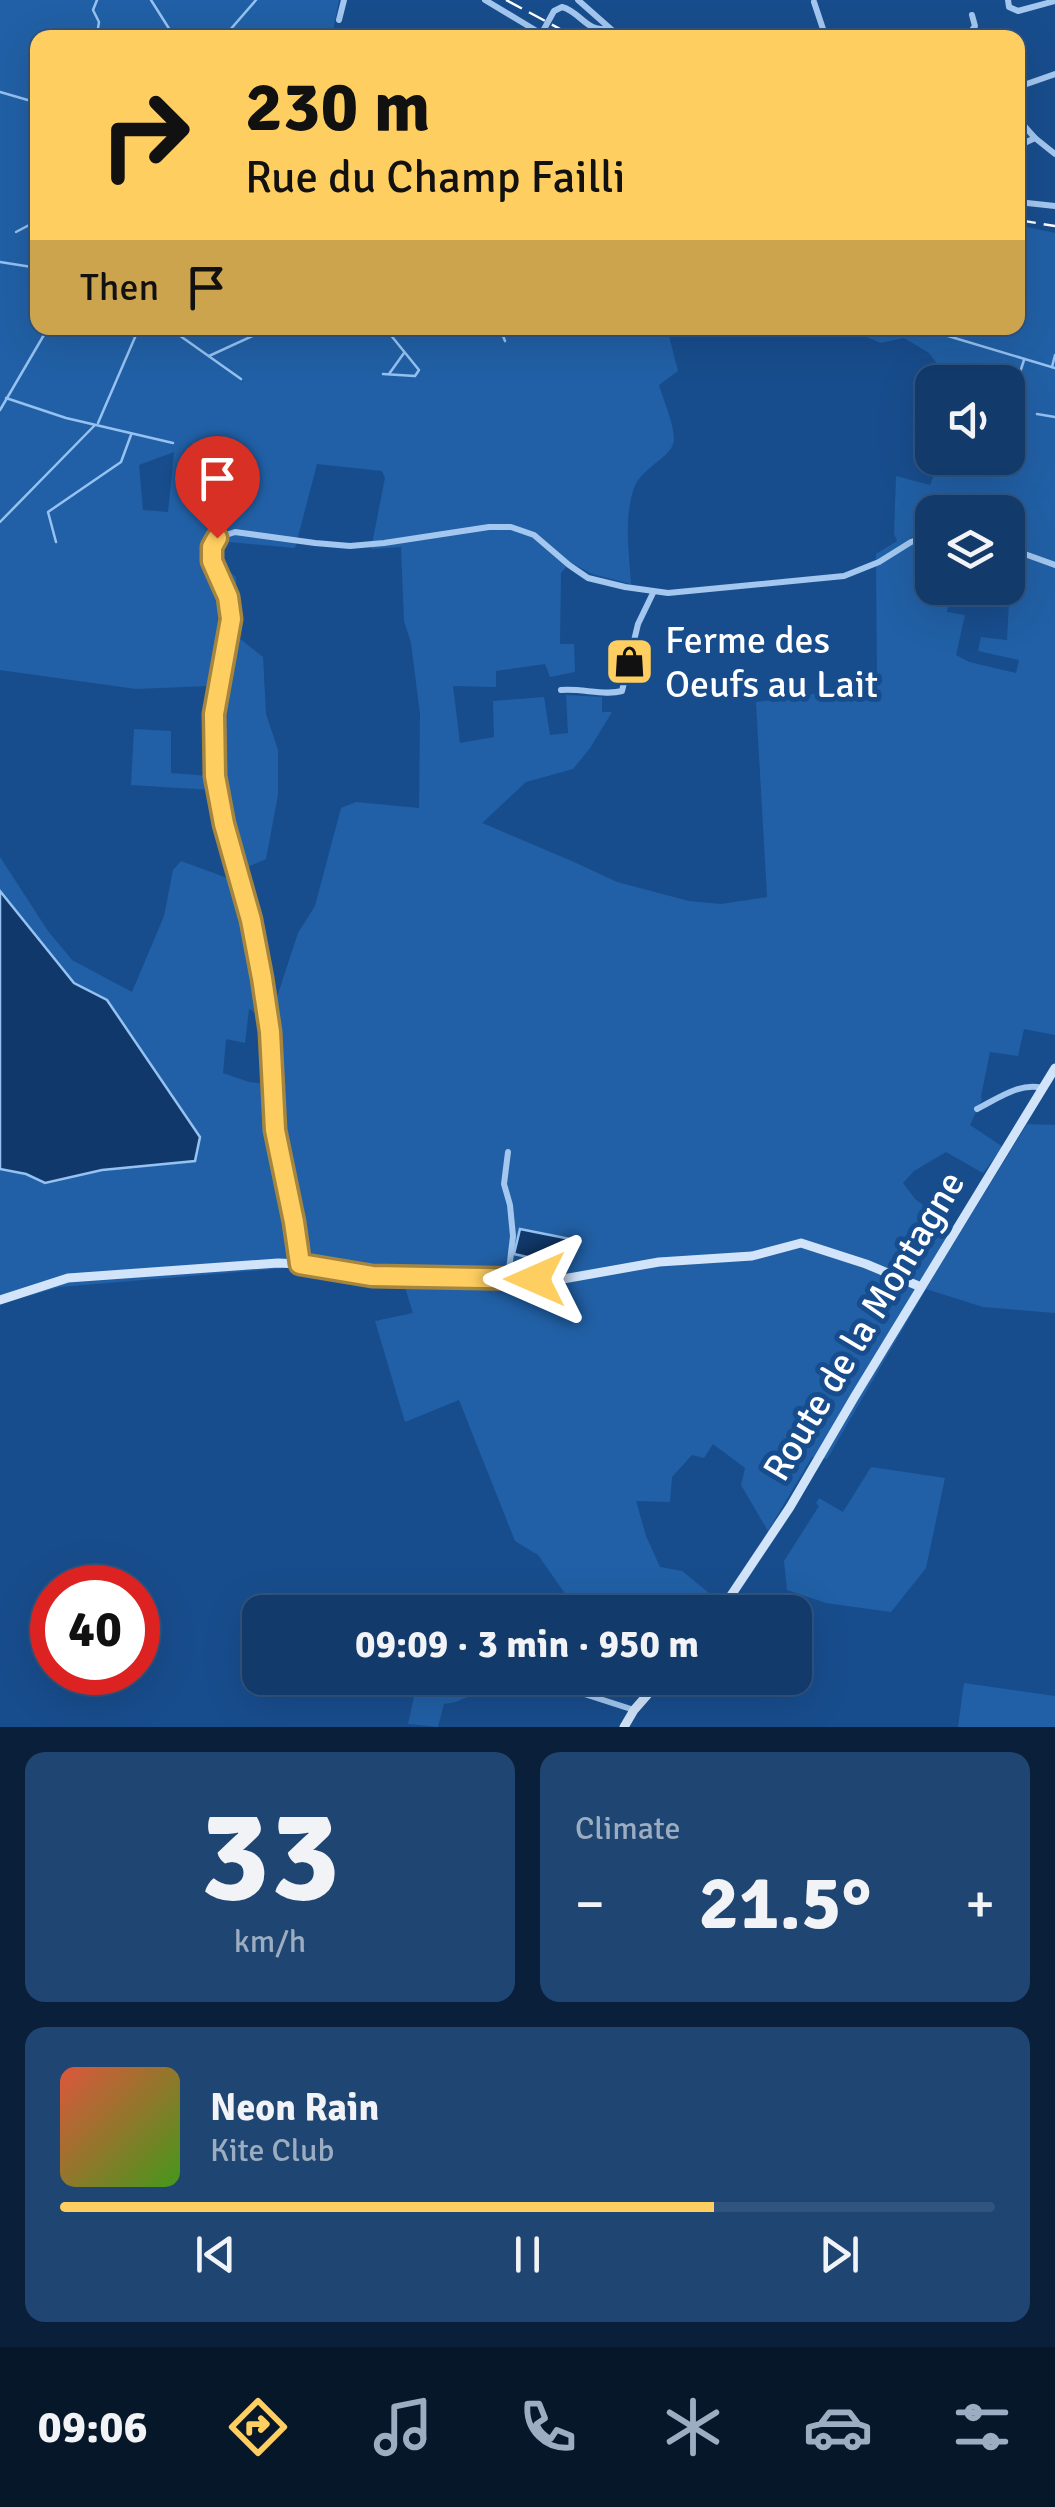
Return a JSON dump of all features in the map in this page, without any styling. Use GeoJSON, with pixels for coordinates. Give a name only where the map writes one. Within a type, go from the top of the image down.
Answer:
{"type":"FeatureCollection","features":[{"type":"Feature","properties":{"kind":"street"},"geometry":{"type":"LineString","coordinates":[[340,20],[344,0]]}},
{"type":"Feature","properties":{"kind":"street"},"geometry":{"type":"LineString","coordinates":[[485,0],[534,30]]}},
{"type":"Feature","properties":{"kind":"street"},"geometry":{"type":"LineString","coordinates":[[578,0],[611,30]]}},
{"type":"Feature","properties":{"kind":"street"},"geometry":{"type":"LineString","coordinates":[[1008,0],[1009,6],[1018,11],[1055,1]]}},
{"type":"Feature","properties":{"kind":"street"},"geometry":{"type":"LineString","coordinates":[[814,2],[823,30]]}},
{"type":"Feature","properties":{"kind":"street"},"geometry":{"type":"LineString","coordinates":[[542,30],[554,11],[562,7],[591,28],[609,28]]}},
{"type":"Feature","properties":{"kind":"street"},"geometry":{"type":"LineString","coordinates":[[972,15],[972,30]]}},
{"type":"Feature","properties":{"kind":"street"},"geometry":{"type":"LineString","coordinates":[[1025,85],[1055,74]]}},
{"type":"Feature","properties":{"kind":"street"},"geometry":{"type":"LineString","coordinates":[[1025,127],[1055,154]]}},
{"type":"Feature","properties":{"kind":"street"},"geometry":{"type":"LineString","coordinates":[[1025,142],[1034,138]]}},
{"type":"Feature","properties":{"kind":"street"},"geometry":{"type":"LineString","coordinates":[[1025,203],[1055,206]]}},
{"type":"Feature","properties":{"kind":"street"},"geometry":{"type":"LineString","coordinates":[[300,1264],[275,1130],[265,994],[215,776],[214,714],[231,619],[228,597],[212,561],[217,538],[235,532],[350,546],[510,527],[534,535],[588,578],[653,592],[844,576],[879,562],[915,540]]}},
{"type":"Feature","properties":{"kind":"street"},"geometry":{"type":"LineString","coordinates":[[1025,554],[1055,564]]}},
{"type":"Feature","properties":{"kind":"street"},"geometry":{"type":"LineString","coordinates":[[560,690],[611,694],[622,691],[638,624],[653,592]]}},
{"type":"Feature","properties":{"kind":"street","name":"Route de la Montagne"},"geometry":{"type":"LineString","coordinates":[[731,1595],[778,1526],[1055,1068]]}},
{"type":"Feature","properties":{"kind":"street"},"geometry":{"type":"LineString","coordinates":[[977,1109],[1013,1091],[1032,1086],[1042,1088]]}},
{"type":"Feature","properties":{"kind":"street"},"geometry":{"type":"LineString","coordinates":[[508,1152],[504,1184],[513,1236],[508,1279]]}},
{"type":"Feature","properties":{"kind":"street"},"geometry":{"type":"LineString","coordinates":[[0,1300],[68,1278],[278,1263],[372,1276],[563,1279],[659,1262],[752,1256],[802,1243],[922,1286]]}},
{"type":"Feature","properties":{"kind":"street"},"geometry":{"type":"LineString","coordinates":[[588,1695],[634,1710]]}},
{"type":"Feature","properties":{"kind":"street"},"geometry":{"type":"LineString","coordinates":[[624,1727],[647,1695]]}},
{"type":"Feature","properties":{"kind":"shaded area"},"geometry":{"type":"Polygon","coordinates":[[[0,0],[339,0],[333,30],[30,30],[30,335],[669,335],[678,371],[659,385],[670,418],[673,445],[642,475],[633,491],[628,525],[631,584],[592,574],[570,562],[561,573],[560,644],[574,644],[575,672],[550,677],[545,664],[496,671],[496,687],[453,686],[460,743],[494,737],[493,701],[544,697],[550,735],[568,733],[566,695],[602,697],[602,712],[612,712],[573,769],[526,782],[482,823],[617,882],[689,901],[721,904],[767,897],[756,702],[877,685],[876,554],[897,541],[896,476],[930,485],[934,475],[1025,475],[1025,365],[938,365],[929,353],[904,338],[881,343],[861,335],[1025,335],[1025,227],[1055,233],[1055,1035],[1024,1029],[1018,1056],[990,1052],[982,1099],[970,1125],[1003,1147],[983,1173],[946,1152],[914,1171],[903,1183],[916,1200],[961,1231],[1027,1124],[1055,1125],[1055,1313],[983,1307],[926,1289],[827,1459],[812,1457],[768,1531],[741,1485],[745,1468],[713,1444],[704,1458],[692,1455],[672,1477],[670,1502],[636,1501],[660,1567],[682,1571],[712,1595],[566,1595],[538,1555],[515,1541],[459,1400],[405,1422],[375,1321],[413,1313],[403,1281],[364,1280],[299,1267],[60,1287],[0,1304],[0,1169],[45,1183],[102,1170],[107,1000],[74,983],[0,891],[0,857],[48,931],[72,960],[132,992],[164,916],[173,870],[181,861],[230,879],[212,790],[131,785],[134,729],[171,731],[171,773],[221,777],[221,690],[208,686],[136,689],[0,670],[0,0]],[[174,452],[139,465],[143,510],[168,512],[174,452]],[[317,464],[295,548],[229,542],[219,549],[220,564],[236,577],[239,638],[263,657],[266,714],[278,750],[278,795],[266,859],[243,869],[274,1006],[298,933],[315,906],[341,808],[356,802],[419,808],[420,714],[411,643],[404,621],[401,547],[371,549],[385,478],[382,471],[317,464]],[[249,1009],[245,1043],[226,1039],[223,1073],[249,1082],[277,1085],[275,1025],[249,1009]]]}},
{"type":"Feature","properties":{"kind":"shaded area"},"geometry":{"type":"Polygon","coordinates":[[[0,891],[74,983],[107,1000],[200,1137],[195,1161],[102,1170],[45,1183],[0,1169],[0,891]]]}},
{"type":"Feature","properties":{"kind":"shaded area"},"geometry":{"type":"Polygon","coordinates":[[[520,1229],[570,1239],[563,1265],[514,1254],[520,1229]]]}},
{"type":"Feature","properties":{"kind":"shaded area"},"geometry":{"type":"Polygon","coordinates":[[[871,1467],[945,1478],[926,1568],[891,1612],[826,1603],[812,1595],[787,1590],[784,1561],[819,1506],[819,1498],[843,1512],[871,1467]]]}},
{"type":"Feature","properties":{"kind":"shaded area"},"geometry":{"type":"Polygon","coordinates":[[[964,1683],[1055,1696],[1055,1727],[958,1727],[964,1683]]]}},
{"type":"Feature","properties":{"kind":"shaded area"},"geometry":{"type":"Polygon","coordinates":[[[414,1695],[472,1695],[444,1704],[438,1727],[408,1724],[414,1695]]]}},
{"type":"Feature","properties":{"kind":"waterway"},"geometry":{"type":"LineString","coordinates":[[97,0],[93,10],[99,22],[98,30]]}},
{"type":"Feature","properties":{"kind":"waterway"},"geometry":{"type":"LineString","coordinates":[[151,0],[170,30]]}},
{"type":"Feature","properties":{"kind":"waterway"},"geometry":{"type":"LineString","coordinates":[[230,30],[256,0]]}},
{"type":"Feature","properties":{"kind":"waterway"},"geometry":{"type":"LineString","coordinates":[[0,92],[30,101]]}},
{"type":"Feature","properties":{"kind":"waterway"},"geometry":{"type":"LineString","coordinates":[[16,232],[30,225]]}},
{"type":"Feature","properties":{"kind":"waterway"},"geometry":{"type":"LineString","coordinates":[[0,262],[30,267]]}},
{"type":"Feature","properties":{"kind":"waterway"},"geometry":{"type":"LineString","coordinates":[[0,410],[44,335]]}},
{"type":"Feature","properties":{"kind":"waterway"},"geometry":{"type":"LineString","coordinates":[[98,423],[136,335]]}},
{"type":"Feature","properties":{"kind":"waterway"},"geometry":{"type":"LineString","coordinates":[[179,335],[241,379]]}},
{"type":"Feature","properties":{"kind":"waterway"},"geometry":{"type":"LineString","coordinates":[[209,356],[255,335]]}},
{"type":"Feature","properties":{"kind":"waterway"},"geometry":{"type":"LineString","coordinates":[[383,374],[415,376],[419,370],[391,335]]}},
{"type":"Feature","properties":{"kind":"waterway"},"geometry":{"type":"LineString","coordinates":[[503,335],[505,341]]}},
{"type":"Feature","properties":{"kind":"waterway"},"geometry":{"type":"LineString","coordinates":[[946,335],[1055,368]]}},
{"type":"Feature","properties":{"kind":"waterway"},"geometry":{"type":"LineString","coordinates":[[389,374],[404,353]]}},
{"type":"Feature","properties":{"kind":"waterway"},"geometry":{"type":"LineString","coordinates":[[1052,367],[1055,355]]}},
{"type":"Feature","properties":{"kind":"waterway"},"geometry":{"type":"LineString","coordinates":[[1022,365],[1024,360]]}},
{"type":"Feature","properties":{"kind":"waterway"},"geometry":{"type":"LineString","coordinates":[[6,398],[66,418],[173,443]]}},
{"type":"Feature","properties":{"kind":"waterway"},"geometry":{"type":"LineString","coordinates":[[1037,414],[1055,417]]}},
{"type":"Feature","properties":{"kind":"waterway"},"geometry":{"type":"LineString","coordinates":[[0,522],[94,426]]}},
{"type":"Feature","properties":{"kind":"waterway"},"geometry":{"type":"LineString","coordinates":[[56,542],[48,512],[121,462],[131,435]]}},
{"type":"Feature","properties":{"kind":"railway"},"geometry":{"type":"LineString","coordinates":[[506,0],[562,30]]}},
{"type":"Feature","properties":{"kind":"railway"},"geometry":{"type":"LineString","coordinates":[[1025,221],[1055,226]]}},
{"type":"Feature","properties":{"kind":"place","name":"Ferme des Oeufs au Lait"},"geometry":{"type":"Point","coordinates":[630,662]}},
{"type":"Feature","properties":{"kind":"route"},"geometry":{"type":"LineString","coordinates":[[217,538],[212,561],[228,597],[231,619],[214,714],[215,776],[251,920],[268,1009],[275,1130],[300,1264],[372,1276],[535,1279]]}}]}
